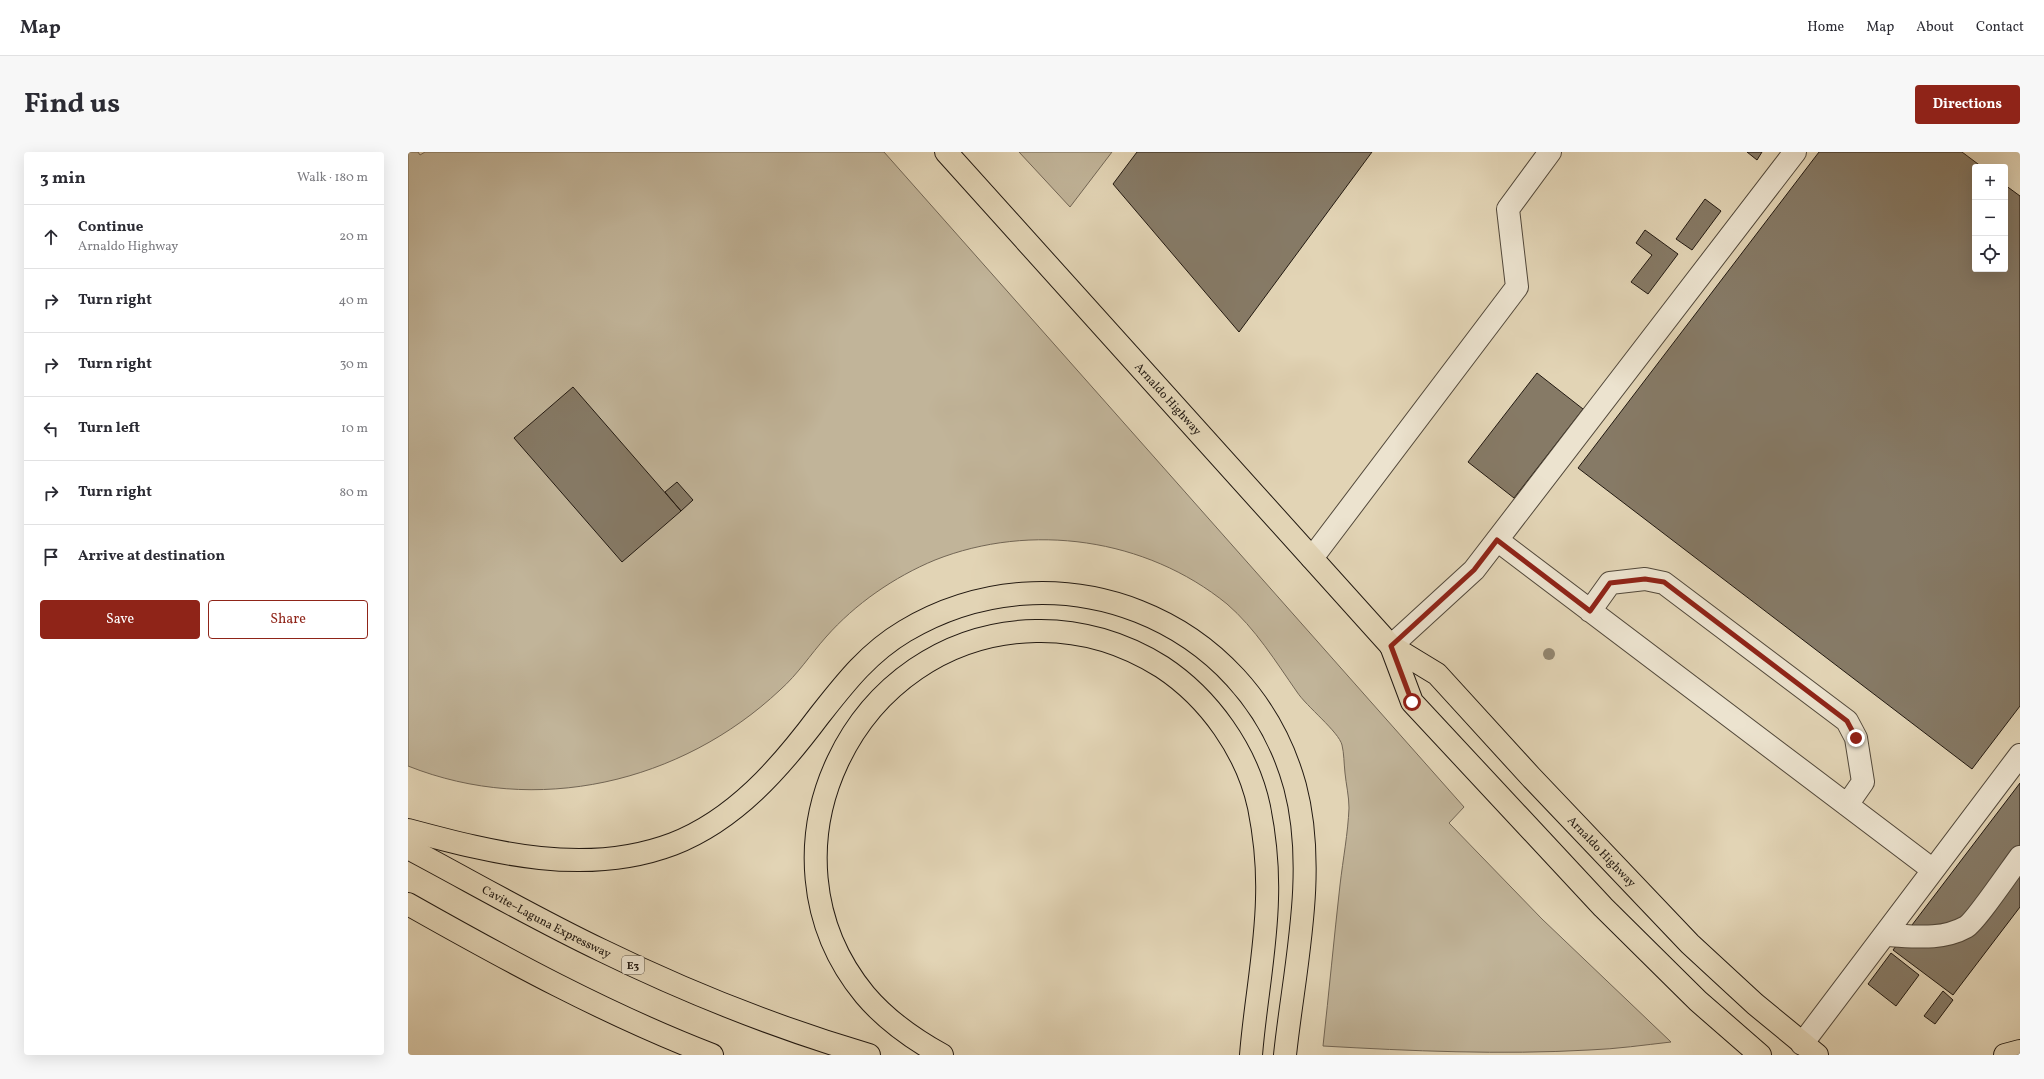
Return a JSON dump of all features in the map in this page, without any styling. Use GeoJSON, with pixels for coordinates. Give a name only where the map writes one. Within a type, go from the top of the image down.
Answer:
{"type":"FeatureCollection","features":[{"type":"Feature","properties":{"kind":"main road","name":"Arnaldo Highway"},"geometry":{"type":"LineString","coordinates":[[946,152],[1391,646],[1437,674],[1553,800],[1690,944],[1729,981],[1810,1049]]}},
{"type":"Feature","properties":{"kind":"main road"},"geometry":{"type":"LineString","coordinates":[[408,830],[465,846],[505,853],[573,861],[606,859],[643,853],[673,844],[703,830],[740,803],[784,759],[838,690],[858,669],[879,649],[903,632],[954,608],[1007,594],[1063,593],[1113,602],[1147,614],[1173,627],[1198,643],[1220,662],[1242,684],[1260,709],[1274,734],[1286,761],[1295,787],[1300,815],[1304,879],[1302,916],[1285,1053]]}},
{"type":"Feature","properties":{"kind":"main road"},"geometry":{"type":"LineString","coordinates":[[942,1055],[919,1042],[880,1011],[857,984],[841,957],[828,927],[818,888],[816,864],[819,816],[832,772],[848,740],[864,716],[884,694],[920,666],[948,650],[985,638],[1024,631],[1077,633],[1102,639],[1150,659],[1171,674],[1211,711],[1227,733],[1240,757],[1251,779],[1258,806],[1266,868],[1267,900],[1251,1051]]}},
{"type":"Feature","properties":{"kind":"main road","name":"Arnaldo Highway"},"geometry":{"type":"LineString","coordinates":[[1391,646],[1412,702],[1608,912],[1698,1001],[1760,1055]]}},
{"type":"Feature","properties":{"kind":"main road","name":"Cavite–Laguna Expressway"},"geometry":{"type":"LineString","coordinates":[[408,848],[601,950],[700,996],[812,1038],[869,1055]]}},
{"type":"Feature","properties":{"kind":"main road"},"geometry":{"type":"LineString","coordinates":[[408,904],[493,952],[583,1000],[712,1055]]}},
{"type":"Feature","properties":{"kind":"main road"},"geometry":{"type":"LineString","coordinates":[[2005,1055],[2020,1050]]}},
{"type":"Feature","properties":{"kind":"lane"},"geometry":{"type":"LineString","coordinates":[[1312,558],[1517,287],[1508,209],[1550,152]]}},
{"type":"Feature","properties":{"kind":"lane"},"geometry":{"type":"LineString","coordinates":[[1391,646],[1474,570],[1795,152]]}},
{"type":"Feature","properties":{"kind":"lane"},"geometry":{"type":"LineString","coordinates":[[1497,540],[1933,870]]}},
{"type":"Feature","properties":{"kind":"lane"},"geometry":{"type":"LineString","coordinates":[[1590,611],[1610,583],[1645,579],[1664,582],[1847,721],[1856,738],[1863,782],[1847,805]]}},
{"type":"Feature","properties":{"kind":"lane"},"geometry":{"type":"LineString","coordinates":[[1810,1049],[1885,935],[2020,755]]}},
{"type":"Feature","properties":{"kind":"lane"},"geometry":{"type":"LineString","coordinates":[[1885,935],[1935,937],[1951,934],[1968,926],[2020,857]]}},
{"type":"Feature","properties":{"kind":"shaded area"},"geometry":{"type":"Polygon","coordinates":[[[408,152],[418,152],[420,155],[425,152],[884,152],[1464,807],[1449,823],[1542,919],[1671,1042],[1630,1047],[1523,1052],[1423,1051],[1323,1046],[1349,808],[1344,755],[1340,740],[1329,726],[1301,698],[1256,634],[1227,604],[1195,582],[1161,564],[1124,551],[1087,543],[1048,540],[1010,542],[972,548],[935,560],[890,583],[850,613],[826,637],[780,690],[741,722],[698,748],[653,768],[605,782],[556,789],[506,789],[457,781],[408,766],[408,152]]]}},
{"type":"Feature","properties":{"kind":"shaded area"},"geometry":{"type":"Polygon","coordinates":[[[1019,152],[1112,152],[1070,207],[1019,152]]]}},
{"type":"Feature","properties":{"kind":"building"},"geometry":{"type":"Polygon","coordinates":[[[1137,152],[1372,152],[1239,332],[1113,184],[1137,152]]]}},
{"type":"Feature","properties":{"kind":"building"},"geometry":{"type":"Polygon","coordinates":[[[1747,152],[1762,152],[1757,160],[1747,152]]]}},
{"type":"Feature","properties":{"kind":"building"},"geometry":{"type":"Polygon","coordinates":[[[1819,152],[1962,152],[1978,164],[1972,164],[1972,272],[2008,272],[2008,187],[2020,196],[2020,706],[1972,769],[1578,468],[1819,152]]]}},
{"type":"Feature","properties":{"kind":"building"},"geometry":{"type":"Polygon","coordinates":[[[1705,199],[1721,211],[1692,250],[1676,239],[1705,199]]]}},
{"type":"Feature","properties":{"kind":"building"},"geometry":{"type":"Polygon","coordinates":[[[1645,230],[1678,254],[1648,294],[1631,282],[1652,255],[1636,243],[1645,230]]]}},
{"type":"Feature","properties":{"kind":"building"},"geometry":{"type":"Polygon","coordinates":[[[1537,373],[1583,409],[1514,498],[1468,462],[1537,373]]]}},
{"type":"Feature","properties":{"kind":"building"},"geometry":{"type":"Polygon","coordinates":[[[573,387],[681,511],[622,562],[514,438],[573,387]]]}},
{"type":"Feature","properties":{"kind":"building"},"geometry":{"type":"Polygon","coordinates":[[[677,482],[693,500],[681,511],[665,492],[677,482]]]}},
{"type":"Feature","properties":{"kind":"building"},"geometry":{"type":"Polygon","coordinates":[[[2020,783],[2020,907],[1953,995],[1893,950],[2020,783]]]}},
{"type":"Feature","properties":{"kind":"building"},"geometry":{"type":"Polygon","coordinates":[[[1891,953],[1919,975],[1896,1006],[1868,984],[1891,953]]]}},
{"type":"Feature","properties":{"kind":"building"},"geometry":{"type":"Polygon","coordinates":[[[1943,991],[1953,1000],[1935,1024],[1924,1016],[1943,991]]]}},
{"type":"Feature","properties":{"kind":"route"},"geometry":{"type":"LineString","coordinates":[[1412,702],[1391,646],[1474,570],[1497,540],[1590,611],[1610,583],[1645,579],[1664,582],[1847,721],[1856,738]]}}]}
